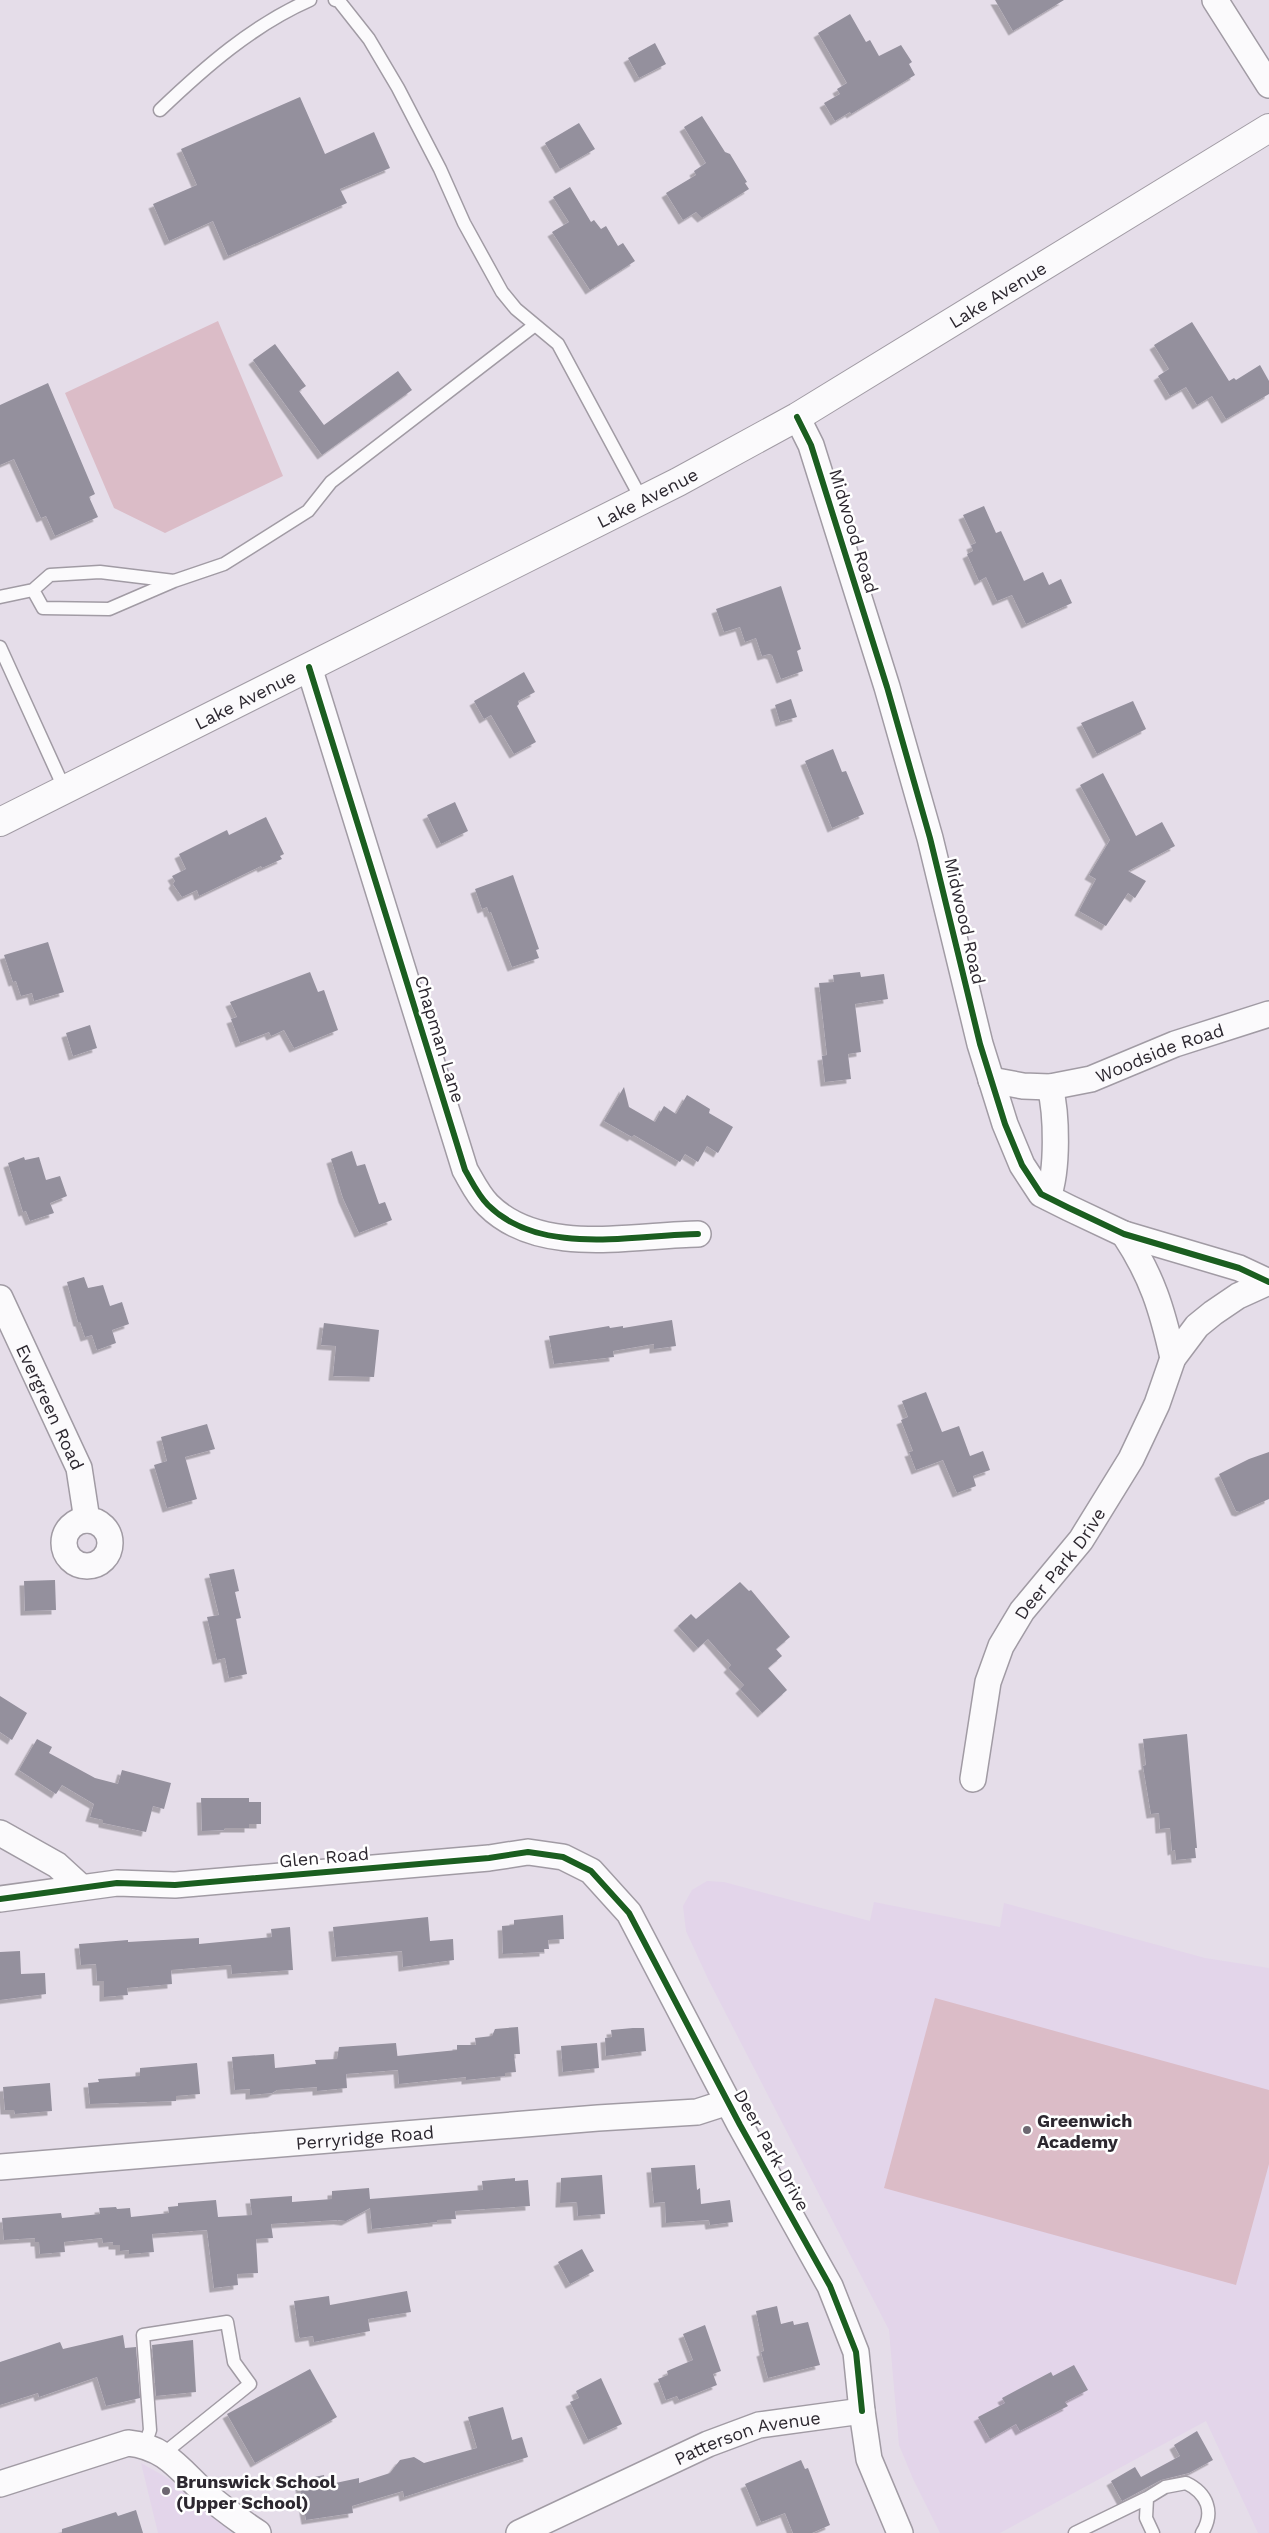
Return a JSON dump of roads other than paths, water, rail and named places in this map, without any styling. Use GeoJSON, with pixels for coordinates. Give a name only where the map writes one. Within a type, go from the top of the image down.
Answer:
{"type":"FeatureCollection","features":[{"type":"Feature","properties":{"kind":"main road","name":"Lake Avenue"},"geometry":{"type":"LineString","coordinates":[[0,822],[642,500],[797,417],[1269,128]]}},
{"type":"Feature","properties":{"kind":"street"},"geometry":{"type":"LineString","coordinates":[[1215,0],[1269,86]]}},
{"type":"Feature","properties":{"kind":"street","name":"Midwood Road"},"geometry":{"type":"LineString","coordinates":[[797,417],[811,445],[887,686],[930,838],[959,953],[966,992],[991,1080],[1022,1166],[1041,1194],[1124,1234],[1239,1268],[1269,1282]]}},
{"type":"Feature","properties":{"kind":"street","name":"Chapman Lane"},"geometry":{"type":"LineString","coordinates":[[309,667],[465,1170],[480,1196],[490,1207],[533,1232],[562,1239],[698,1234]]}},
{"type":"Feature","properties":{"kind":"street","name":"Woodside Road"},"geometry":{"type":"LineString","coordinates":[[991,1080],[1023,1086],[1050,1087],[1091,1078],[1175,1044],[1269,1014]]}},
{"type":"Feature","properties":{"kind":"street"},"geometry":{"type":"LineString","coordinates":[[1048,1197],[1054,1169],[1054,1122],[1050,1087]]}},
{"type":"Feature","properties":{"kind":"street"},"geometry":{"type":"LineString","coordinates":[[1124,1234],[1143,1264],[1156,1291],[1174,1358]]}},
{"type":"Feature","properties":{"kind":"street","name":"Deer Park Drive"},"geometry":{"type":"LineString","coordinates":[[973,1779],[988,1682],[1001,1646],[1022,1611],[1080,1540],[1131,1458],[1157,1404],[1174,1358],[1197,1326],[1238,1296],[1269,1282]]}},
{"type":"Feature","properties":{"kind":"street","name":"Evergreen Road"},"geometry":{"type":"LineString","coordinates":[[0,1298],[79,1468],[87,1520]]}},
{"type":"Feature","properties":{"kind":"street"},"geometry":{"type":"LineString","coordinates":[[0,1833],[57,1865],[81,1887]]}},
{"type":"Feature","properties":{"kind":"street","name":"Glen Road"},"geometry":{"type":"LineString","coordinates":[[0,1900],[117,1883],[175,1885],[489,1858],[528,1852],[563,1857],[591,1871],[629,1912]]}},
{"type":"Feature","properties":{"kind":"street","name":"Deer Park Drive"},"geometry":{"type":"LineString","coordinates":[[629,1912],[728,2102],[830,2286],[856,2352],[862,2411]]}},
{"type":"Feature","properties":{"kind":"street","name":"Perryridge Road"},"geometry":{"type":"LineString","coordinates":[[0,2167],[588,2118],[696,2112],[728,2102]]}},
{"type":"Feature","properties":{"kind":"street"},"geometry":{"type":"LineString","coordinates":[[862,2411],[869,2460],[900,2533]]}},
{"type":"Feature","properties":{"kind":"street","name":"Patterson Avenue"},"geometry":{"type":"LineString","coordinates":[[519,2533],[708,2444],[759,2425],[862,2411]]}},
{"type":"Feature","properties":{"kind":"street"},"geometry":{"type":"LineString","coordinates":[[0,2484],[128,2443],[154,2449],[182,2468],[206,2494],[258,2533]]}},
{"type":"Feature","properties":{"kind":"lane"},"geometry":{"type":"LineString","coordinates":[[160,110],[213,61],[250,34],[294,7],[310,0]]}},
{"type":"Feature","properties":{"kind":"lane"},"geometry":{"type":"LineString","coordinates":[[334,0],[339,1],[369,39],[398,88],[440,169],[464,223],[502,292],[516,309],[558,344],[642,500]]}},
{"type":"Feature","properties":{"kind":"lane"},"geometry":{"type":"LineString","coordinates":[[33,590],[43,608],[109,609],[174,581],[224,564],[308,511],[331,482],[535,325]]}},
{"type":"Feature","properties":{"kind":"lane"},"geometry":{"type":"LineString","coordinates":[[0,598],[33,590],[50,575],[60,574],[100,572],[174,581]]}},
{"type":"Feature","properties":{"kind":"lane"},"geometry":{"type":"LineString","coordinates":[[0,647],[65,790]]}},
{"type":"Feature","properties":{"kind":"lane"},"geometry":{"type":"LineString","coordinates":[[227,2322],[234,2362],[250,2384],[154,2449],[150,2430],[142,2335],[227,2322]]}},
{"type":"Feature","properties":{"kind":"lane"},"geometry":{"type":"LineString","coordinates":[[1075,2533],[1176,2483],[1186,2483],[1195,2488],[1208,2503],[1209,2514],[1202,2533]]}},
{"type":"Feature","properties":{"kind":"lane"},"geometry":{"type":"LineString","coordinates":[[1147,2498],[1146,2518],[1153,2533]]}},
{"type":"Feature","properties":{"kind":"place","name":"Greenwich Academy"},"geometry":{"type":"Point","coordinates":[1027,2130]}},
{"type":"Feature","properties":{"kind":"place","name":"Brunswick School (Upper School)"},"geometry":{"type":"Point","coordinates":[166,2491]}}]}
